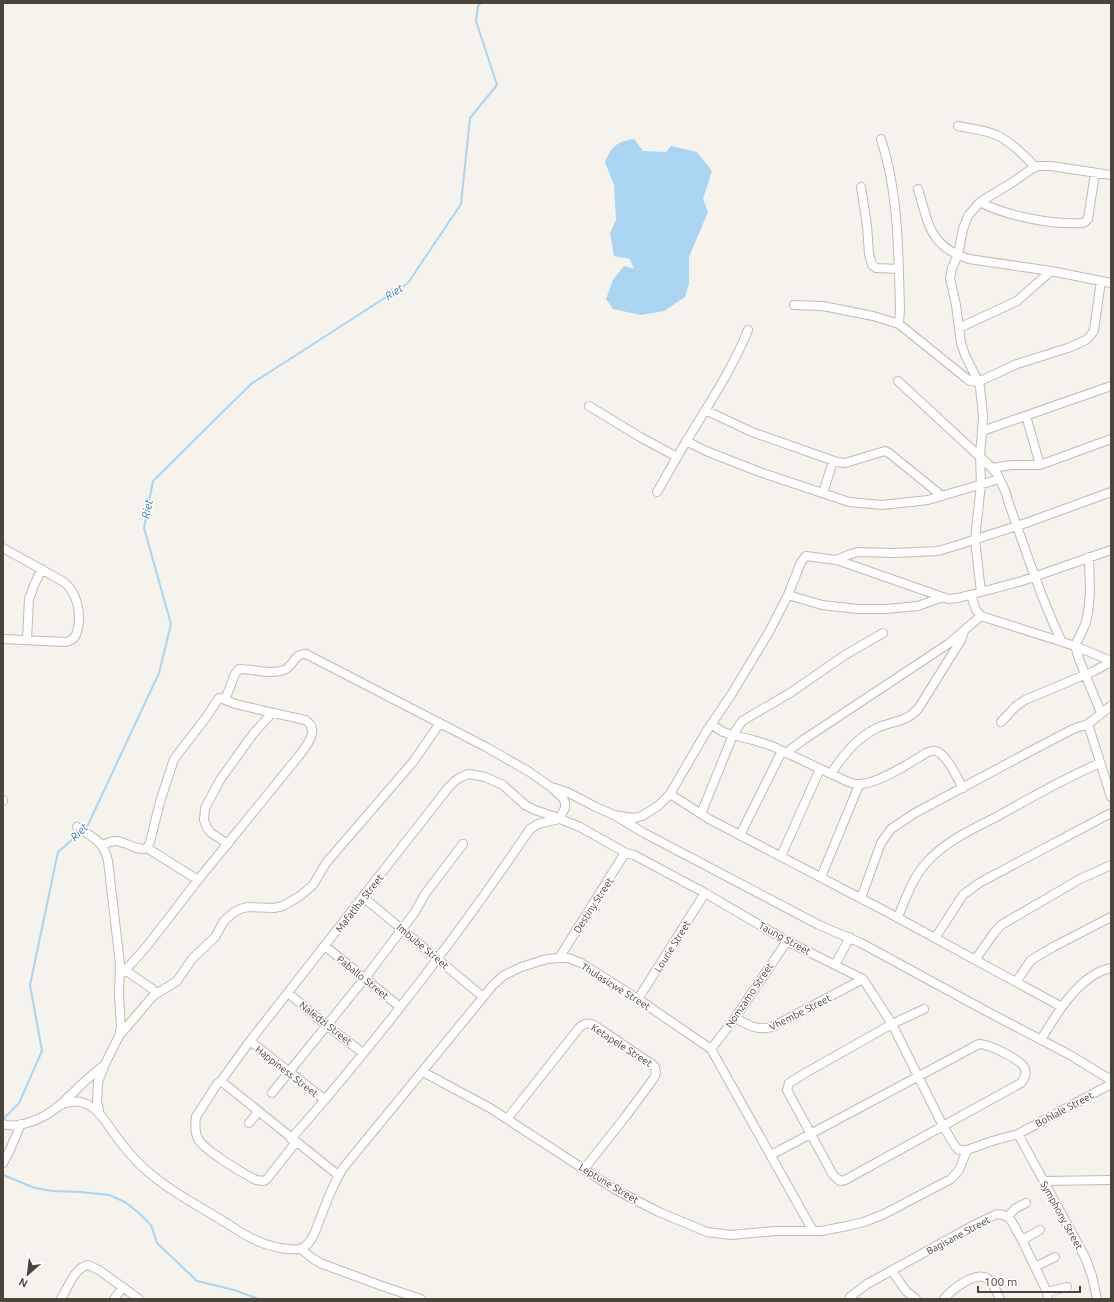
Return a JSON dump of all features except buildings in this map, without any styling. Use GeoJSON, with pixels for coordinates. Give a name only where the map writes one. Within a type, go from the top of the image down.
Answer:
{"type":"FeatureCollection","features":[{"type":"Feature","properties":{"kind":"street"},"geometry":{"type":"LineString","coordinates":[[958,126],[986,132],[999,137],[1028,159],[1035,167]]}},
{"type":"Feature","properties":{"kind":"street"},"geometry":{"type":"LineString","coordinates":[[881,139],[888,159],[896,211],[899,269],[899,324]]}},
{"type":"Feature","properties":{"kind":"street"},"geometry":{"type":"LineString","coordinates":[[981,592],[975,540],[981,484],[980,456],[983,416],[982,399],[978,382],[961,343],[950,278],[952,268],[958,255],[963,229],[968,216],[980,202],[1035,167],[1051,166],[1111,175]]}},
{"type":"Feature","properties":{"kind":"street"},"geometry":{"type":"LineString","coordinates":[[980,202],[1005,212],[1042,220],[1079,223],[1085,222],[1088,219],[1090,211],[1095,173]]}},
{"type":"Feature","properties":{"kind":"street"},"geometry":{"type":"LineString","coordinates":[[861,187],[867,225],[869,254],[872,265],[876,268],[899,269]]}},
{"type":"Feature","properties":{"kind":"street"},"geometry":{"type":"LineString","coordinates":[[918,189],[929,225],[935,238],[943,246],[958,255],[977,260],[1051,271],[1111,283]]}},
{"type":"Feature","properties":{"kind":"street"},"geometry":{"type":"LineString","coordinates":[[959,328],[1017,301],[1051,271]]}},
{"type":"Feature","properties":{"kind":"street"},"geometry":{"type":"LineString","coordinates":[[794,305],[823,306],[873,316],[899,324],[970,381],[978,382],[1017,364],[1068,348],[1089,338],[1094,330],[1101,281]]}},
{"type":"Feature","properties":{"kind":"street"},"geometry":{"type":"LineString","coordinates":[[657,492],[739,352],[748,330]]}},
{"type":"Feature","properties":{"kind":"street"},"geometry":{"type":"LineString","coordinates":[[898,381],[980,456],[992,468],[999,479],[1006,493],[1049,615],[1062,642]]}},
{"type":"Feature","properties":{"kind":"street"},"geometry":{"type":"LineString","coordinates":[[982,431],[1111,386]]}},
{"type":"Feature","properties":{"kind":"street"},"geometry":{"type":"LineString","coordinates":[[589,406],[677,457]]}},
{"type":"Feature","properties":{"kind":"street"},"geometry":{"type":"LineString","coordinates":[[705,410],[752,432],[833,461],[845,463],[885,451],[942,496]]}},
{"type":"Feature","properties":{"kind":"street"},"geometry":{"type":"LineString","coordinates":[[1026,416],[1040,465]]}},
{"type":"Feature","properties":{"kind":"street"},"geometry":{"type":"LineString","coordinates":[[992,468],[1012,465],[1040,465],[1111,439]]}},
{"type":"Feature","properties":{"kind":"street"},"geometry":{"type":"LineString","coordinates":[[686,441],[706,451],[735,462],[849,502],[882,505],[928,500],[999,479]]}},
{"type":"Feature","properties":{"kind":"street"},"geometry":{"type":"LineString","coordinates":[[822,493],[833,461]]}},
{"type":"Feature","properties":{"kind":"street"},"geometry":{"type":"LineString","coordinates":[[837,560],[858,552],[893,553],[938,551],[1017,526],[1111,492]]}},
{"type":"Feature","properties":{"kind":"street"},"geometry":{"type":"LineString","coordinates":[[3,548],[67,584],[73,593],[78,609],[77,631],[73,639],[66,642],[3,639]]}},
{"type":"Feature","properties":{"kind":"street"},"geometry":{"type":"LineString","coordinates":[[614,815],[635,818],[642,816],[658,806],[670,794],[711,724],[770,632],[788,595],[801,562],[806,556],[837,560],[952,599],[1034,576],[1111,550]]}},
{"type":"Feature","properties":{"kind":"street"},"geometry":{"type":"LineString","coordinates":[[1089,557],[1090,592],[1088,613],[1085,625],[1075,646],[1078,658],[1101,713]]}},
{"type":"Feature","properties":{"kind":"street"},"geometry":{"type":"LineString","coordinates":[[27,639],[29,599],[42,569]]}},
{"type":"Feature","properties":{"kind":"street"},"geometry":{"type":"LineString","coordinates":[[971,594],[976,610],[981,616],[1075,646],[1111,662]]}},
{"type":"Feature","properties":{"kind":"street"},"geometry":{"type":"LineString","coordinates":[[788,595],[822,605],[858,609],[886,609],[918,606],[943,597]]}},
{"type":"Feature","properties":{"kind":"street"},"geometry":{"type":"LineString","coordinates":[[740,835],[784,752],[948,644],[981,616]]}},
{"type":"Feature","properties":{"kind":"street"},"geometry":{"type":"LineString","coordinates":[[831,774],[853,746],[866,734],[879,727],[912,716],[918,710],[961,640],[965,630]]}},
{"type":"Feature","properties":{"kind":"street"},"geometry":{"type":"LineString","coordinates":[[701,814],[733,735],[742,721],[790,693],[845,655],[883,633]]}},
{"type":"Feature","properties":{"kind":"street"},"geometry":{"type":"LineString","coordinates":[[225,700],[235,674],[239,669],[261,672],[280,671],[286,669],[295,657],[303,654],[337,669],[516,764],[551,787],[563,798],[565,803],[563,814],[560,819],[538,824],[530,829],[484,896],[364,1053]]}},
{"type":"Feature","properties":{"kind":"street"},"geometry":{"type":"LineString","coordinates":[[1001,722],[1016,706],[1025,700],[1085,675],[1111,662]]}},
{"type":"Feature","properties":{"kind":"street"},"geometry":{"type":"LineString","coordinates":[[123,972],[147,946],[198,880],[298,757],[310,738],[312,726],[310,723],[305,720],[232,703],[220,698],[217,700],[205,719],[174,759],[162,793],[150,845],[147,848]]}},
{"type":"Feature","properties":{"kind":"street"},"geometry":{"type":"LineString","coordinates":[[861,898],[881,843],[891,829],[915,813],[1029,752],[1074,729],[1088,724],[1111,706]]}},
{"type":"Feature","properties":{"kind":"street"},"geometry":{"type":"LineString","coordinates":[[228,844],[211,833],[207,828],[204,820],[205,808],[223,775],[253,734],[272,713]]}},
{"type":"Feature","properties":{"kind":"street"},"geometry":{"type":"LineString","coordinates":[[119,1036],[125,1031],[146,1003],[176,981],[192,958],[215,937],[224,922],[232,913],[248,907],[274,908],[282,906],[300,896],[313,885],[326,863],[409,766],[440,723]]}},
{"type":"Feature","properties":{"kind":"street"},"geometry":{"type":"LineString","coordinates":[[711,724],[723,732],[762,742],[846,782],[859,785],[879,779],[926,753],[937,751],[943,755],[963,788]]}},
{"type":"Feature","properties":{"kind":"street"},"geometry":{"type":"LineString","coordinates":[[1088,724],[1111,797]]}},
{"type":"Feature","properties":{"kind":"street"},"geometry":{"type":"LineString","coordinates":[[898,917],[914,878],[926,862],[937,853],[960,836],[1100,762]]}},
{"type":"Feature","properties":{"kind":"street"},"geometry":{"type":"LineString","coordinates":[[781,856],[820,769]]}},
{"type":"Feature","properties":{"kind":"street","name":"Mafatlha Street"},"geometry":{"type":"LineString","coordinates":[[221,1081],[250,1041],[455,781],[468,774],[475,774],[494,780],[503,785],[525,805],[560,819]]}},
{"type":"Feature","properties":{"kind":"street"},"geometry":{"type":"LineString","coordinates":[[821,877],[859,785]]}},
{"type":"Feature","properties":{"kind":"street"},"geometry":{"type":"LineString","coordinates":[[551,787],[567,792],[614,815],[644,833],[805,918],[850,937],[1070,1055],[1111,1080]]}},
{"type":"Feature","properties":{"kind":"street"},"geometry":{"type":"LineString","coordinates":[[670,794],[701,814],[898,917],[1062,1007]]}},
{"type":"Feature","properties":{"kind":"street"},"geometry":{"type":"LineString","coordinates":[[935,938],[963,895],[979,883],[1111,813]]}},
{"type":"Feature","properties":{"kind":"street","name":"Taung Street"},"geometry":{"type":"LineString","coordinates":[[560,819],[580,826],[626,853],[634,855],[706,893],[787,941],[863,979]]}},
{"type":"Feature","properties":{"kind":"street"},"geometry":{"type":"LineString","coordinates":[[77,827],[102,845],[105,850],[108,861],[120,964],[123,972],[119,994],[121,1028],[119,1036],[101,1073],[97,1101],[100,1115]]}},
{"type":"Feature","properties":{"kind":"street"},"geometry":{"type":"LineString","coordinates":[[102,845],[116,841],[141,849],[147,848],[198,880]]}},
{"type":"Feature","properties":{"kind":"street"},"geometry":{"type":"LineString","coordinates":[[272,1093],[365,978],[463,844]]}},
{"type":"Feature","properties":{"kind":"street","name":"Destiny Street"},"geometry":{"type":"LineString","coordinates":[[559,958],[626,853]]}},
{"type":"Feature","properties":{"kind":"street"},"geometry":{"type":"LineString","coordinates":[[975,960],[1001,925],[1080,879],[1111,865]]}},
{"type":"Feature","properties":{"kind":"street","name":"Lourie Street"},"geometry":{"type":"LineString","coordinates":[[638,999],[706,893]]}},
{"type":"Feature","properties":{"kind":"street","name":"Imbube Street"},"geometry":{"type":"LineString","coordinates":[[363,897],[482,996]]}},
{"type":"Feature","properties":{"kind":"street"},"geometry":{"type":"LineString","coordinates":[[1016,982],[1031,960],[1111,917]]}},
{"type":"Feature","properties":{"kind":"street"},"geometry":{"type":"LineString","coordinates":[[835,965],[850,937]]}},
{"type":"Feature","properties":{"kind":"street","name":"Nomzamo Street"},"geometry":{"type":"LineString","coordinates":[[711,1049],[735,1018],[787,941]]}},
{"type":"Feature","properties":{"kind":"street","name":"Paballo Street"},"geometry":{"type":"LineString","coordinates":[[325,946],[400,1007]]}},
{"type":"Feature","properties":{"kind":"street","name":"Thulasizwe Street"},"geometry":{"type":"LineString","coordinates":[[301,1249],[305,1247],[312,1238],[338,1175],[350,1158],[422,1072],[482,996],[503,976],[513,971],[546,959],[559,958],[568,958],[581,963],[638,999],[711,1049],[813,1232]]}},
{"type":"Feature","properties":{"kind":"street"},"geometry":{"type":"LineString","coordinates":[[1041,1040],[1056,1015],[1070,997],[1096,974],[1111,968]]}},
{"type":"Feature","properties":{"kind":"street"},"geometry":{"type":"LineString","coordinates":[[123,972],[158,993]]}},
{"type":"Feature","properties":{"kind":"street"},"geometry":{"type":"LineString","coordinates":[[863,979],[892,1024],[943,1126],[957,1148],[967,1150]]}},
{"type":"Feature","properties":{"kind":"street","name":"Vhembe Street"},"geometry":{"type":"LineString","coordinates":[[735,1018],[754,1028],[764,1029],[772,1027],[863,979]]}},
{"type":"Feature","properties":{"kind":"street","name":"Naledzi Street"},"geometry":{"type":"LineString","coordinates":[[288,993],[326,1025],[364,1053]]}},
{"type":"Feature","properties":{"kind":"street"},"geometry":{"type":"LineString","coordinates":[[771,1155],[810,1134],[917,1076],[979,1044],[986,1044],[995,1048],[1021,1064],[1025,1069],[1025,1076],[1021,1084],[842,1181],[833,1176],[810,1134],[787,1090],[789,1083],[892,1024],[924,1009]]}},
{"type":"Feature","properties":{"kind":"street","name":"Ketapele Street"},"geometry":{"type":"LineString","coordinates":[[507,1119],[579,1028],[583,1024],[587,1023],[597,1026],[653,1065],[656,1073],[654,1078],[626,1116],[584,1169]]}},
{"type":"Feature","properties":{"kind":"street","name":"Happiness Street"},"geometry":{"type":"LineString","coordinates":[[250,1041],[325,1100]]}},
{"type":"Feature","properties":{"kind":"street","name":"Happiness Street"},"geometry":{"type":"LineString","coordinates":[[221,1081],[214,1088],[196,1119],[198,1139],[207,1148],[252,1178],[264,1181],[270,1176],[325,1100],[364,1053]]}},
{"type":"Feature","properties":{"kind":"street"},"geometry":{"type":"LineString","coordinates":[[4,1125],[12,1126],[42,1118],[61,1105],[105,1064]]}},
{"type":"Feature","properties":{"kind":"street","name":"Leptune Street"},"geometry":{"type":"LineString","coordinates":[[422,1072],[474,1099],[507,1119],[626,1196],[659,1212],[707,1232],[730,1235],[775,1231],[813,1232],[864,1222],[884,1214],[944,1183],[955,1175],[967,1150]]}},
{"type":"Feature","properties":{"kind":"street"},"geometry":{"type":"LineString","coordinates":[[221,1081],[338,1175]]}},
{"type":"Feature","properties":{"kind":"street","name":"Bohlale Street"},"geometry":{"type":"LineString","coordinates":[[967,1150],[992,1140],[1018,1134],[1111,1084]]}},
{"type":"Feature","properties":{"kind":"street"},"geometry":{"type":"LineString","coordinates":[[61,1105],[74,1101],[80,1101],[93,1108],[129,1153],[145,1169],[172,1190],[246,1236],[260,1242],[292,1250],[301,1249],[312,1258],[326,1266],[421,1299]]}},
{"type":"Feature","properties":{"kind":"street"},"geometry":{"type":"LineString","coordinates":[[249,1123],[258,1112]]}},
{"type":"Feature","properties":{"kind":"street"},"geometry":{"type":"LineString","coordinates":[[3,1163],[21,1124]]}},
{"type":"Feature","properties":{"kind":"street","name":"Symphony Street"},"geometry":{"type":"LineString","coordinates":[[1018,1134],[1085,1257],[1092,1276],[1097,1299]]}},
{"type":"Feature","properties":{"kind":"street"},"geometry":{"type":"LineString","coordinates":[[1044,1181],[1111,1180]]}},
{"type":"Feature","properties":{"kind":"street"},"geometry":{"type":"LineString","coordinates":[[1026,1203],[1016,1208],[1007,1217],[1012,1222],[1022,1240],[1048,1295],[1067,1287]]}},
{"type":"Feature","properties":{"kind":"street","name":"Bagisane Street"},"geometry":{"type":"LineString","coordinates":[[850,1297],[867,1284],[986,1219],[997,1214],[1007,1217]]}},
{"type":"Feature","properties":{"kind":"street"},"geometry":{"type":"LineString","coordinates":[[1022,1240],[1040,1230]]}},
{"type":"Feature","properties":{"kind":"street"},"geometry":{"type":"LineString","coordinates":[[1035,1267],[1055,1257]]}},
{"type":"Feature","properties":{"kind":"street"},"geometry":{"type":"LineString","coordinates":[[61,1299],[76,1272],[82,1267],[88,1265],[99,1270],[139,1299]]}},
{"type":"Feature","properties":{"kind":"street"},"geometry":{"type":"LineString","coordinates":[[892,1271],[906,1291],[916,1299]]}},
{"type":"Feature","properties":{"kind":"street"},"geometry":{"type":"LineString","coordinates":[[944,1299],[956,1288],[975,1277],[983,1276],[992,1284],[1000,1299]]}},
{"type":"Feature","properties":{"kind":"street"},"geometry":{"type":"LineString","coordinates":[[114,1299],[122,1287]]}},
{"type":"Feature","properties":{"kind":"water"},"geometry":{"type":"Polygon","coordinates":[[[634,139],[643,151],[666,152],[671,146],[697,152],[712,171],[703,199],[708,212],[689,257],[689,284],[685,297],[664,311],[641,315],[613,309],[606,299],[613,280],[624,266],[634,269],[630,259],[614,256],[610,233],[616,220],[614,185],[605,162],[615,146],[619,143],[634,139]]]}},
{"type":"Feature","properties":{"kind":"waterway","name":"Riet"},"geometry":{"type":"LineString","coordinates":[[84,829],[87,827],[159,673],[171,624],[144,528],[153,481],[251,384],[408,283],[461,204],[470,118],[497,85],[476,21],[478,6],[481,3]]}},
{"type":"Feature","properties":{"kind":"waterway","name":"Riet"},"geometry":{"type":"LineString","coordinates":[[3,1119],[19,1103],[42,1051],[30,985],[58,852],[81,832]]}},
{"type":"Feature","properties":{"kind":"waterway"},"geometry":{"type":"LineString","coordinates":[[3,1175],[35,1188],[53,1191],[109,1195],[125,1202],[151,1225],[157,1243],[197,1281],[234,1290],[259,1299]]}}]}
